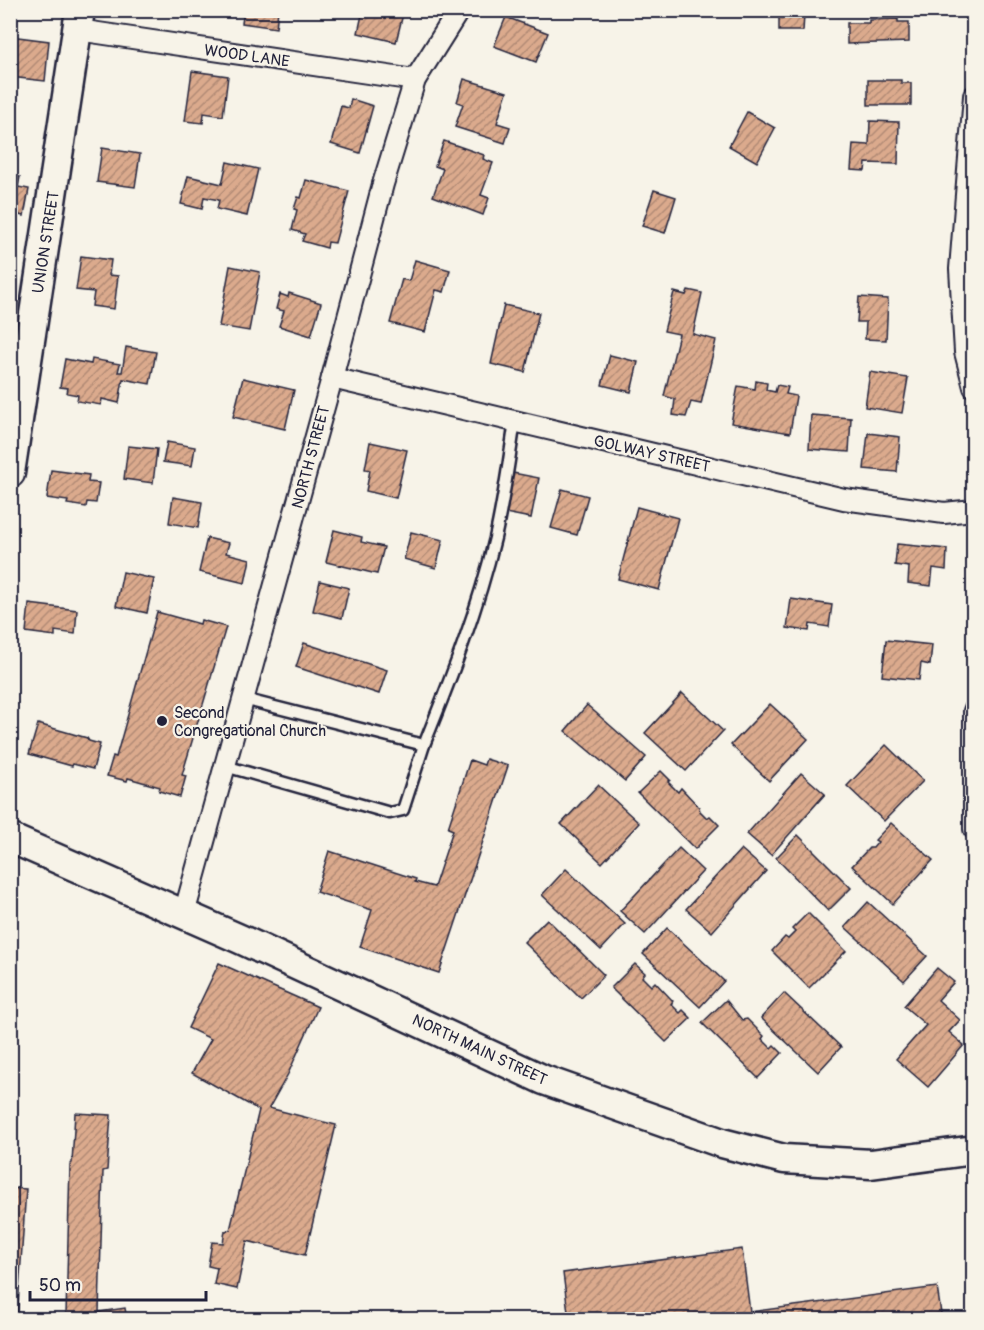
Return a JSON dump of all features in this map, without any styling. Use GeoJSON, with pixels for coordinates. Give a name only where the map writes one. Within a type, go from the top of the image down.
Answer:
{"type":"FeatureCollection","features":[{"type":"Feature","properties":{"kind":"main road","name":"UNION STREET"},"geometry":{"type":"LineString","coordinates":[[10,473],[79,20]]}},
{"type":"Feature","properties":{"kind":"main road","name":"NORTH MAIN STREET"},"geometry":{"type":"LineString","coordinates":[[10,838],[184,914],[544,1080],[722,1143],[784,1159],[871,1164],[974,1150]]}},
{"type":"Feature","properties":{"kind":"street","name":"NORTH STREET"},"geometry":{"type":"LineString","coordinates":[[184,914],[332,378],[383,184],[416,80],[459,10]]}},
{"type":"Feature","properties":{"kind":"street","name":"WOOD LANE"},"geometry":{"type":"LineString","coordinates":[[79,20],[416,80]]}},
{"type":"Feature","properties":{"kind":"street"},"geometry":{"type":"LineString","coordinates":[[974,96],[960,269],[965,352],[974,387]]}},
{"type":"Feature","properties":{"kind":"street","name":"GOLWAY STREET"},"geometry":{"type":"LineString","coordinates":[[332,378],[844,499],[944,513],[974,510]]}},
{"type":"Feature","properties":{"kind":"street"},"geometry":{"type":"LineString","coordinates":[[974,711],[974,829]]}},
{"type":"Feature","properties":{"kind":"lane"},"geometry":{"type":"LineString","coordinates":[[225,766],[390,813],[404,810],[424,746],[450,679],[494,541],[515,421]]}},
{"type":"Feature","properties":{"kind":"lane"},"geometry":{"type":"LineString","coordinates":[[243,699],[424,746]]}},
{"type":"Feature","properties":{"kind":"building"},"geometry":{"type":"Polygon","coordinates":[[[244,10],[278,10],[276,28],[242,23],[244,10]]]}},
{"type":"Feature","properties":{"kind":"building"},"geometry":{"type":"Polygon","coordinates":[[[363,10],[404,10],[396,42],[358,33],[363,10]]]}},
{"type":"Feature","properties":{"kind":"building"},"geometry":{"type":"Polygon","coordinates":[[[779,15],[804,15],[803,31],[779,31],[779,15]]]}},
{"type":"Feature","properties":{"kind":"building"},"geometry":{"type":"Polygon","coordinates":[[[506,17],[548,33],[536,62],[494,46],[506,17]]]}},
{"type":"Feature","properties":{"kind":"building"},"geometry":{"type":"Polygon","coordinates":[[[898,19],[898,22],[909,22],[909,42],[847,44],[847,23],[898,19]]]}},
{"type":"Feature","properties":{"kind":"building"},"geometry":{"type":"Polygon","coordinates":[[[10,36],[49,41],[45,81],[10,77],[10,36]]]}},
{"type":"Feature","properties":{"kind":"building"},"geometry":{"type":"Polygon","coordinates":[[[192,71],[228,76],[223,116],[204,113],[203,123],[185,121],[192,71]]]}},
{"type":"Feature","properties":{"kind":"building"},"geometry":{"type":"Polygon","coordinates":[[[464,79],[507,92],[497,123],[510,127],[505,143],[455,127],[463,104],[457,102],[464,79]]]}},
{"type":"Feature","properties":{"kind":"building"},"geometry":{"type":"Polygon","coordinates":[[[868,80],[901,80],[901,83],[911,83],[911,105],[868,105],[868,80]]]}},
{"type":"Feature","properties":{"kind":"building"},"geometry":{"type":"Polygon","coordinates":[[[351,99],[373,106],[360,153],[331,144],[341,106],[349,108],[351,99]]]}},
{"type":"Feature","properties":{"kind":"building"},"geometry":{"type":"Polygon","coordinates":[[[747,112],[775,128],[757,162],[729,146],[747,112]]]}},
{"type":"Feature","properties":{"kind":"building"},"geometry":{"type":"Polygon","coordinates":[[[870,121],[899,122],[898,164],[866,163],[865,171],[851,170],[853,144],[869,145],[870,121]]]}},
{"type":"Feature","properties":{"kind":"building"},"geometry":{"type":"Polygon","coordinates":[[[444,141],[484,155],[483,159],[493,163],[481,195],[489,198],[483,215],[433,196],[443,169],[435,166],[444,141]]]}},
{"type":"Feature","properties":{"kind":"building"},"geometry":{"type":"Polygon","coordinates":[[[102,148],[140,154],[135,187],[97,182],[102,148]]]}},
{"type":"Feature","properties":{"kind":"building"},"geometry":{"type":"Polygon","coordinates":[[[227,162],[258,169],[247,216],[217,209],[219,200],[204,197],[202,209],[181,204],[188,176],[222,184],[227,162]]]}},
{"type":"Feature","properties":{"kind":"building"},"geometry":{"type":"Polygon","coordinates":[[[10,176],[20,177],[18,187],[29,189],[24,216],[14,214],[13,224],[10,224],[10,176]]]}},
{"type":"Feature","properties":{"kind":"building"},"geometry":{"type":"Polygon","coordinates":[[[306,180],[349,191],[335,243],[328,242],[327,248],[302,241],[305,234],[292,230],[297,210],[294,209],[298,197],[301,198],[306,180]]]}},
{"type":"Feature","properties":{"kind":"building"},"geometry":{"type":"Polygon","coordinates":[[[654,190],[676,197],[665,233],[642,226],[654,190]]]}},
{"type":"Feature","properties":{"kind":"building"},"geometry":{"type":"Polygon","coordinates":[[[81,256],[111,260],[109,275],[118,276],[114,309],[92,306],[94,292],[76,290],[81,256]]]}},
{"type":"Feature","properties":{"kind":"building"},"geometry":{"type":"Polygon","coordinates":[[[415,260],[450,270],[444,292],[436,290],[425,332],[390,323],[402,279],[409,281],[415,260]]]}},
{"type":"Feature","properties":{"kind":"building"},"geometry":{"type":"Polygon","coordinates":[[[230,266],[260,272],[249,331],[219,326],[230,266]]]}},
{"type":"Feature","properties":{"kind":"building"},"geometry":{"type":"Polygon","coordinates":[[[688,290],[702,293],[693,334],[716,340],[701,404],[691,402],[686,417],[673,415],[675,399],[664,396],[679,334],[664,331],[674,292],[686,295],[688,290]]]}},
{"type":"Feature","properties":{"kind":"building"},"geometry":{"type":"Polygon","coordinates":[[[289,293],[321,303],[311,336],[279,326],[284,311],[276,309],[280,294],[288,297],[289,293]]]}},
{"type":"Feature","properties":{"kind":"building"},"geometry":{"type":"Polygon","coordinates":[[[859,297],[888,299],[886,340],[865,339],[866,322],[857,322],[859,297]]]}},
{"type":"Feature","properties":{"kind":"building"},"geometry":{"type":"Polygon","coordinates":[[[504,305],[539,313],[525,372],[491,364],[504,305]]]}},
{"type":"Feature","properties":{"kind":"building"},"geometry":{"type":"Polygon","coordinates":[[[126,347],[156,352],[150,384],[123,379],[119,403],[102,399],[101,405],[77,401],[78,395],[67,393],[68,388],[60,387],[65,359],[91,364],[92,359],[120,364],[118,372],[122,372],[126,347]]]}},
{"type":"Feature","properties":{"kind":"building"},"geometry":{"type":"Polygon","coordinates":[[[610,355],[638,362],[631,392],[602,385],[610,355]]]}},
{"type":"Feature","properties":{"kind":"building"},"geometry":{"type":"Polygon","coordinates":[[[870,372],[908,378],[902,413],[865,407],[870,372]]]}},
{"type":"Feature","properties":{"kind":"building"},"geometry":{"type":"Polygon","coordinates":[[[243,378],[294,390],[285,429],[233,417],[243,378]]]}},
{"type":"Feature","properties":{"kind":"building"},"geometry":{"type":"Polygon","coordinates":[[[756,381],[767,383],[766,390],[775,392],[777,385],[788,387],[786,394],[796,396],[790,433],[731,423],[738,386],[755,389],[756,381]]]}},
{"type":"Feature","properties":{"kind":"building"},"geometry":{"type":"Polygon","coordinates":[[[811,415],[851,418],[849,452],[809,449],[811,415]]]}},
{"type":"Feature","properties":{"kind":"building"},"geometry":{"type":"Polygon","coordinates":[[[868,433],[900,437],[897,472],[864,469],[868,433]]]}},
{"type":"Feature","properties":{"kind":"building"},"geometry":{"type":"Polygon","coordinates":[[[167,442],[195,447],[192,466],[163,462],[167,442]]]}},
{"type":"Feature","properties":{"kind":"building"},"geometry":{"type":"Polygon","coordinates":[[[370,442],[407,450],[396,498],[366,491],[370,470],[365,469],[370,442]]]}},
{"type":"Feature","properties":{"kind":"building"},"geometry":{"type":"Polygon","coordinates":[[[128,446],[157,449],[153,483],[124,479],[128,446]]]}},
{"type":"Feature","properties":{"kind":"building"},"geometry":{"type":"Polygon","coordinates":[[[51,470],[89,475],[88,482],[99,483],[96,503],[87,502],[86,507],[47,498],[51,470]]]}},
{"type":"Feature","properties":{"kind":"building"},"geometry":{"type":"Polygon","coordinates":[[[513,473],[539,478],[531,518],[505,513],[513,473]]]}},
{"type":"Feature","properties":{"kind":"building"},"geometry":{"type":"Polygon","coordinates":[[[562,489],[588,496],[577,535],[551,528],[562,489]]]}},
{"type":"Feature","properties":{"kind":"building"},"geometry":{"type":"Polygon","coordinates":[[[173,497],[202,502],[198,528],[169,523],[173,497]]]}},
{"type":"Feature","properties":{"kind":"building"},"geometry":{"type":"Polygon","coordinates":[[[637,507],[678,518],[659,590],[618,579],[637,507]]]}},
{"type":"Feature","properties":{"kind":"building"},"geometry":{"type":"Polygon","coordinates":[[[334,530],[362,537],[361,542],[384,547],[377,574],[326,562],[334,530]]]}},
{"type":"Feature","properties":{"kind":"building"},"geometry":{"type":"Polygon","coordinates":[[[411,532],[443,540],[436,568],[404,559],[411,532]]]}},
{"type":"Feature","properties":{"kind":"building"},"geometry":{"type":"Polygon","coordinates":[[[207,538],[229,543],[226,553],[250,559],[245,583],[199,572],[207,538]]]}},
{"type":"Feature","properties":{"kind":"building"},"geometry":{"type":"Polygon","coordinates":[[[897,544],[947,549],[946,570],[933,568],[931,586],[908,583],[909,567],[895,565],[897,544]]]}},
{"type":"Feature","properties":{"kind":"building"},"geometry":{"type":"Polygon","coordinates":[[[123,572],[154,579],[147,613],[116,606],[123,572]]]}},
{"type":"Feature","properties":{"kind":"building"},"geometry":{"type":"Polygon","coordinates":[[[320,581],[349,588],[342,618],[313,611],[320,581]]]}},
{"type":"Feature","properties":{"kind":"building"},"geometry":{"type":"Polygon","coordinates":[[[791,599],[832,605],[829,627],[810,624],[809,631],[787,628],[791,599]]]}},
{"type":"Feature","properties":{"kind":"building"},"geometry":{"type":"Polygon","coordinates":[[[29,604],[77,610],[75,634],[55,631],[55,636],[26,632],[29,604]]]}},
{"type":"Feature","properties":{"kind":"building","name":"Second Congregational Church"},"geometry":{"type":"Polygon","coordinates":[[[157,612],[200,624],[201,620],[226,627],[182,775],[186,776],[180,797],[159,791],[160,787],[128,778],[127,781],[107,776],[113,756],[116,757],[157,612]]]}},
{"type":"Feature","properties":{"kind":"building"},"geometry":{"type":"Polygon","coordinates":[[[886,640],[932,645],[930,665],[921,663],[919,680],[882,676],[886,640]]]}},
{"type":"Feature","properties":{"kind":"building"},"geometry":{"type":"Polygon","coordinates":[[[304,643],[387,670],[379,694],[296,667],[304,643]]]}},
{"type":"Feature","properties":{"kind":"building"},"geometry":{"type":"Polygon","coordinates":[[[682,693],[723,731],[686,771],[645,733],[682,693]]]}},
{"type":"Feature","properties":{"kind":"building"},"geometry":{"type":"Polygon","coordinates":[[[770,704],[808,739],[769,781],[731,745],[770,704]]]}},
{"type":"Feature","properties":{"kind":"building"},"geometry":{"type":"Polygon","coordinates":[[[587,705],[646,757],[625,781],[565,731],[587,705]]]}},
{"type":"Feature","properties":{"kind":"building"},"geometry":{"type":"Polygon","coordinates":[[[38,724],[100,744],[93,769],[73,764],[72,766],[29,754],[38,724]]]}},
{"type":"Feature","properties":{"kind":"building"},"geometry":{"type":"Polygon","coordinates":[[[886,745],[923,781],[884,821],[847,786],[886,745]]]}},
{"type":"Feature","properties":{"kind":"building"},"geometry":{"type":"Polygon","coordinates":[[[486,759],[508,766],[439,973],[360,947],[372,910],[316,892],[329,851],[434,887],[453,830],[448,828],[470,760],[484,765],[486,759]]]}},
{"type":"Feature","properties":{"kind":"building"},"geometry":{"type":"Polygon","coordinates":[[[661,771],[678,792],[681,788],[707,818],[710,816],[719,825],[695,849],[638,793],[661,771]]]}},
{"type":"Feature","properties":{"kind":"building"},"geometry":{"type":"Polygon","coordinates":[[[801,773],[825,794],[771,855],[747,834],[801,773]]]}},
{"type":"Feature","properties":{"kind":"building"},"geometry":{"type":"Polygon","coordinates":[[[598,785],[639,823],[602,863],[561,824],[598,785]]]}},
{"type":"Feature","properties":{"kind":"building"},"geometry":{"type":"Polygon","coordinates":[[[891,823],[933,860],[893,904],[852,866],[869,848],[873,848],[878,842],[875,840],[891,823]]]}},
{"type":"Feature","properties":{"kind":"building"},"geometry":{"type":"Polygon","coordinates":[[[798,835],[851,888],[828,911],[776,858],[798,835]]]}},
{"type":"Feature","properties":{"kind":"building"},"geometry":{"type":"Polygon","coordinates":[[[679,848],[703,871],[645,934],[620,911],[679,848]]]}},
{"type":"Feature","properties":{"kind":"building"},"geometry":{"type":"Polygon","coordinates":[[[741,849],[766,871],[712,932],[686,909],[741,849]]]}},
{"type":"Feature","properties":{"kind":"building"},"geometry":{"type":"Polygon","coordinates":[[[566,869],[625,924],[601,950],[542,895],[566,869]]]}},
{"type":"Feature","properties":{"kind":"building"},"geometry":{"type":"Polygon","coordinates":[[[868,902],[927,956],[904,981],[845,927],[868,902]]]}},
{"type":"Feature","properties":{"kind":"building"},"geometry":{"type":"Polygon","coordinates":[[[808,913],[846,951],[809,988],[772,951],[785,937],[788,939],[795,932],[792,929],[808,913]]]}},
{"type":"Feature","properties":{"kind":"building"},"geometry":{"type":"Polygon","coordinates":[[[547,919],[604,975],[581,998],[524,942],[547,919]]]}},
{"type":"Feature","properties":{"kind":"building"},"geometry":{"type":"Polygon","coordinates":[[[667,928],[724,981],[700,1007],[643,954],[667,928]]]}},
{"type":"Feature","properties":{"kind":"building"},"geometry":{"type":"Polygon","coordinates":[[[219,963],[318,1007],[288,1074],[269,1108],[336,1125],[305,1255],[247,1241],[237,1289],[214,1284],[217,1268],[208,1266],[212,1242],[223,1243],[225,1231],[230,1230],[259,1110],[192,1073],[211,1039],[188,1028],[219,963]]]}},
{"type":"Feature","properties":{"kind":"building"},"geometry":{"type":"Polygon","coordinates":[[[635,964],[645,973],[642,977],[651,986],[655,982],[673,1001],[671,1004],[680,1013],[683,1010],[691,1018],[666,1042],[611,988],[635,964]]]}},
{"type":"Feature","properties":{"kind":"building"},"geometry":{"type":"Polygon","coordinates":[[[937,968],[954,982],[938,1000],[960,1020],[949,1032],[964,1045],[928,1087],[896,1059],[926,1025],[904,1006],[937,968]]]}},
{"type":"Feature","properties":{"kind":"building"},"geometry":{"type":"Polygon","coordinates":[[[784,993],[841,1047],[818,1072],[761,1018],[784,993]]]}},
{"type":"Feature","properties":{"kind":"building"},"geometry":{"type":"Polygon","coordinates":[[[726,1000],[742,1020],[747,1019],[764,1036],[762,1039],[771,1048],[774,1045],[782,1053],[758,1078],[702,1023],[726,1000]]]}},
{"type":"Feature","properties":{"kind":"building"},"geometry":{"type":"Polygon","coordinates":[[[75,1113],[111,1115],[107,1170],[103,1171],[99,1312],[125,1308],[127,1320],[62,1320],[66,1315],[70,1165],[75,1113]]]}},
{"type":"Feature","properties":{"kind":"building"},"geometry":{"type":"Polygon","coordinates":[[[10,1188],[26,1189],[17,1320],[10,1320],[10,1188]]]}},
{"type":"Feature","properties":{"kind":"building"},"geometry":{"type":"Polygon","coordinates":[[[742,1249],[750,1312],[937,1287],[942,1320],[569,1320],[563,1273],[742,1249]]]}},
{"type":"Feature","properties":{"kind":"place","name":"Second Congregational Church"},"geometry":{"type":"Point","coordinates":[162,721]}}]}
